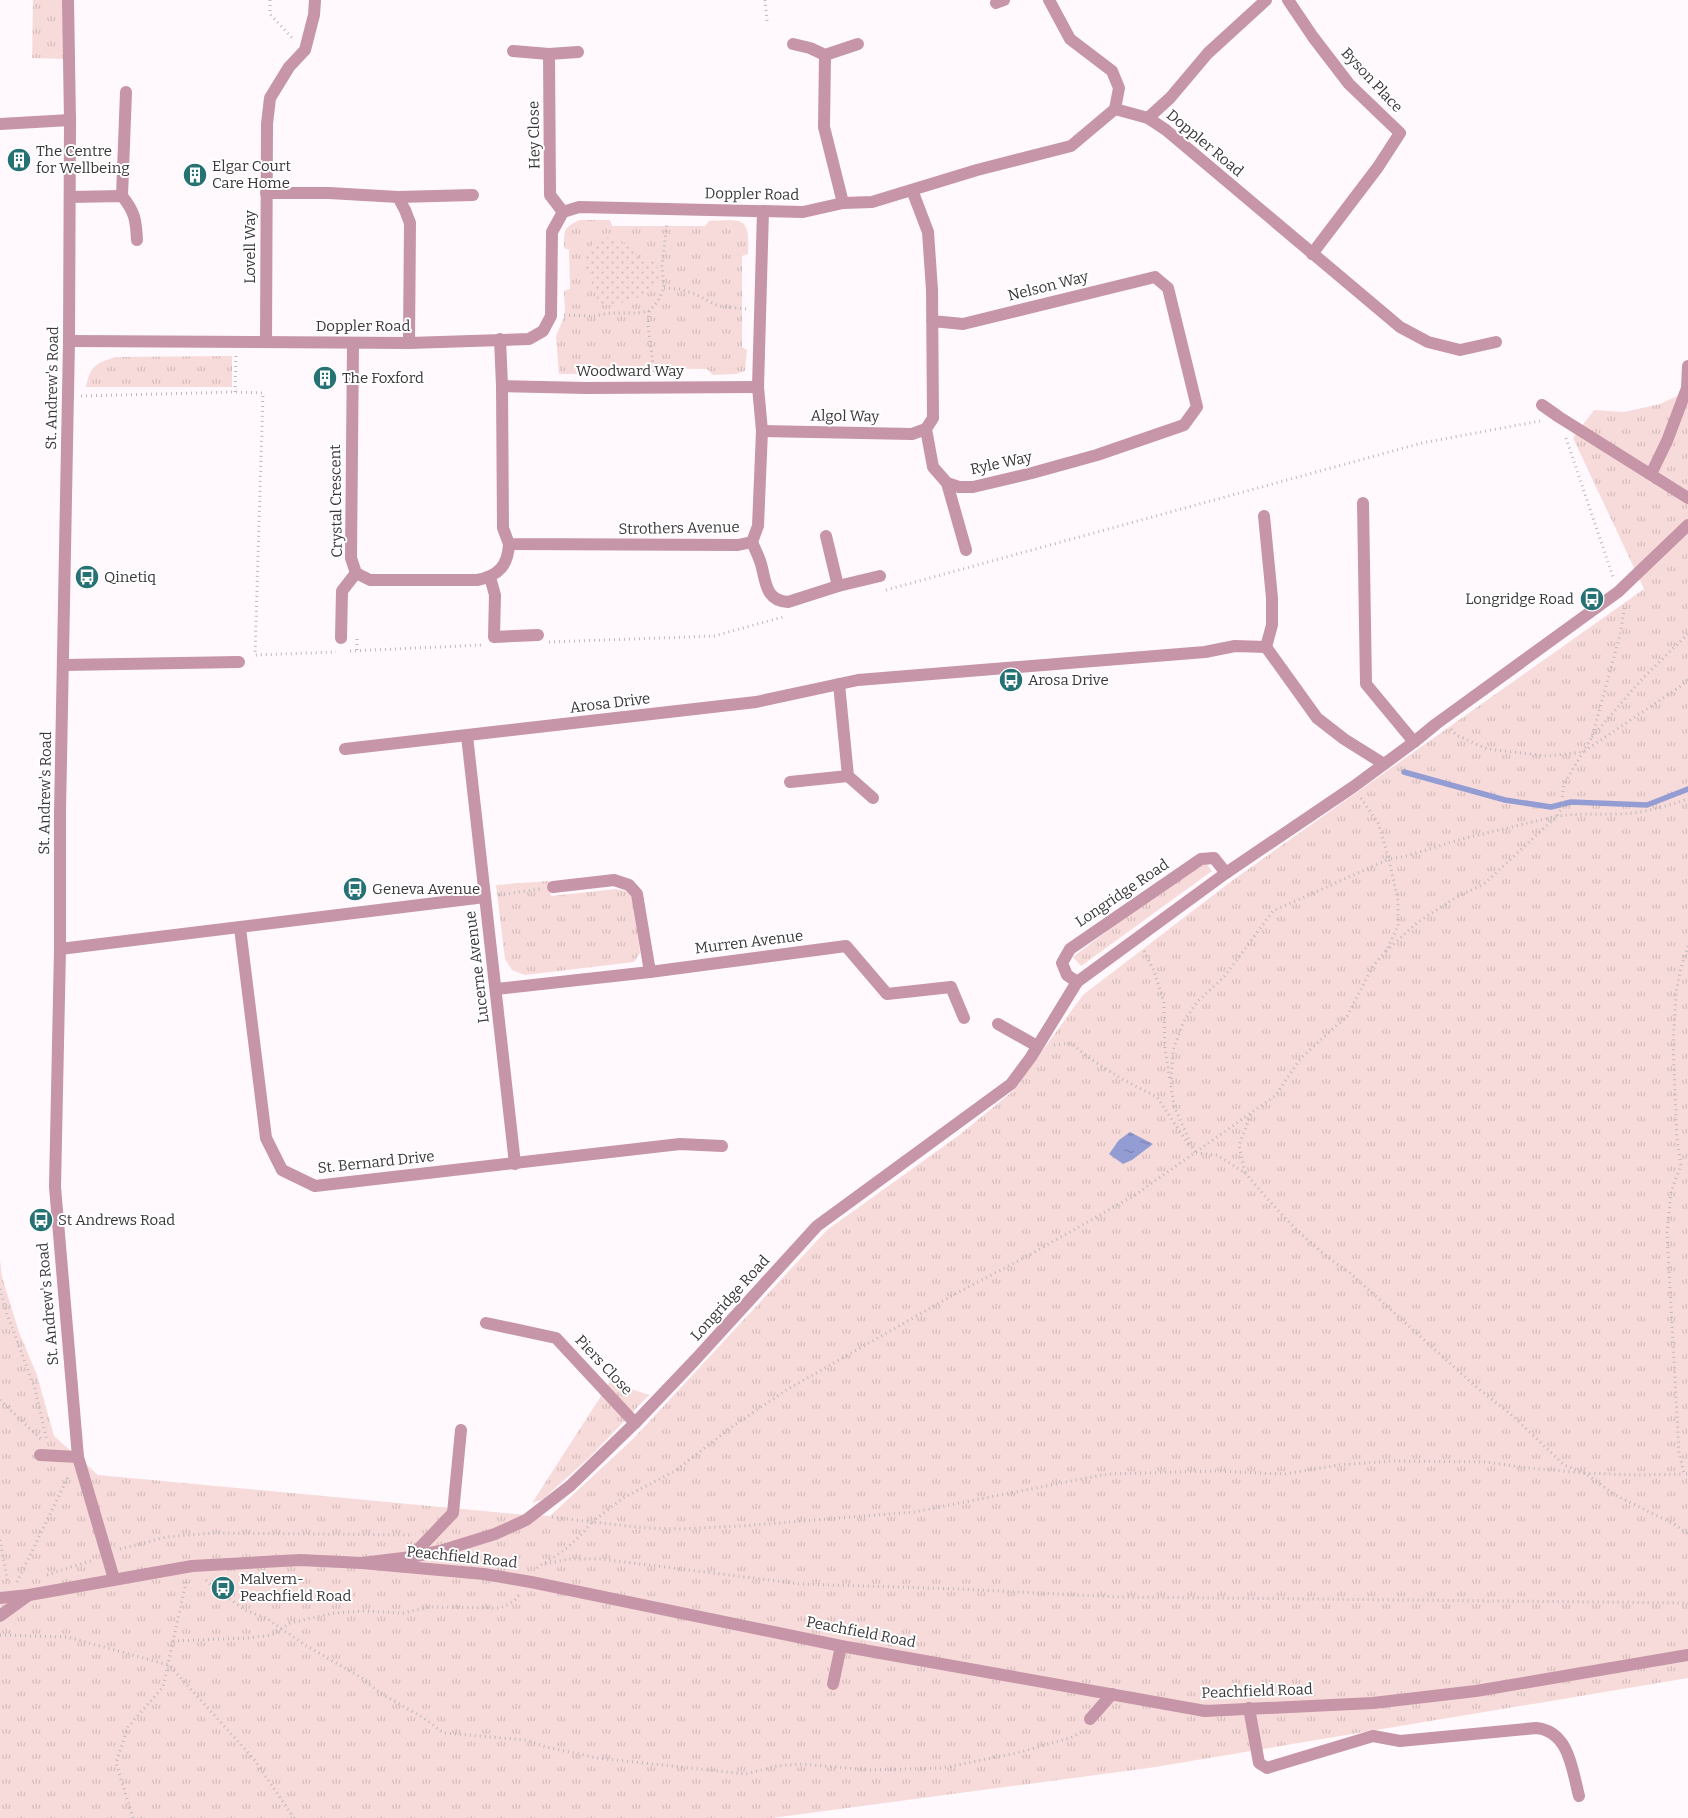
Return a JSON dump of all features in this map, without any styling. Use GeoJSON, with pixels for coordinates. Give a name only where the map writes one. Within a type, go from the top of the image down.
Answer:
{"type":"FeatureCollection","features":[{"type":"Feature","properties":{"kind":"street","name":"St. Andrew's Road"},"geometry":{"type":"LineString","coordinates":[[68,0],[70,120],[69,341],[55,1187],[78,1457],[114,1579]]}},
{"type":"Feature","properties":{"kind":"street","name":"Lovell Way"},"geometry":{"type":"LineString","coordinates":[[266,342],[267,124],[270,98],[289,67],[304,50],[314,15],[315,0]]}},
{"type":"Feature","properties":{"kind":"street"},"geometry":{"type":"LineString","coordinates":[[1049,0],[1070,38],[1112,71],[1119,88],[1115,109]]}},
{"type":"Feature","properties":{"kind":"street"},"geometry":{"type":"LineString","coordinates":[[1148,118],[1170,98],[1208,53],[1266,0]]}},
{"type":"Feature","properties":{"kind":"street","name":"Byson Place"},"geometry":{"type":"LineString","coordinates":[[1288,0],[1313,37],[1350,84],[1400,133],[1378,167],[1312,254]]}},
{"type":"Feature","properties":{"kind":"street"},"geometry":{"type":"LineString","coordinates":[[792,44],[810,48],[825,56],[858,44]]}},
{"type":"Feature","properties":{"kind":"street"},"geometry":{"type":"LineString","coordinates":[[513,51],[549,54],[578,52]]}},
{"type":"Feature","properties":{"kind":"street","name":"Hey Close"},"geometry":{"type":"LineString","coordinates":[[549,54],[550,195],[563,212]]}},
{"type":"Feature","properties":{"kind":"street"},"geometry":{"type":"LineString","coordinates":[[825,56],[824,127],[843,203]]}},
{"type":"Feature","properties":{"kind":"street"},"geometry":{"type":"LineString","coordinates":[[126,92],[122,196],[132,208],[136,223],[137,240]]}},
{"type":"Feature","properties":{"kind":"street","name":"Doppler Road"},"geometry":{"type":"LineString","coordinates":[[563,212],[579,207],[803,212],[843,203],[872,202],[977,170],[1071,146],[1115,109],[1148,118],[1166,130],[1400,327],[1428,342],[1460,350],[1496,342]]}},
{"type":"Feature","properties":{"kind":"street"},"geometry":{"type":"LineString","coordinates":[[0,124],[70,120]]}},
{"type":"Feature","properties":{"kind":"street"},"geometry":{"type":"LineString","coordinates":[[912,190],[928,232],[932,321],[933,418],[926,430],[933,467],[947,483],[966,550]]}},
{"type":"Feature","properties":{"kind":"street"},"geometry":{"type":"LineString","coordinates":[[266,193],[329,193],[398,197],[473,195]]}},
{"type":"Feature","properties":{"kind":"street"},"geometry":{"type":"LineString","coordinates":[[70,197],[122,196]]}},
{"type":"Feature","properties":{"kind":"street"},"geometry":{"type":"LineString","coordinates":[[398,197],[410,223],[409,343]]}},
{"type":"Feature","properties":{"kind":"street","name":"Strothers Avenue"},"geometry":{"type":"LineString","coordinates":[[508,544],[738,545],[752,542],[758,526],[762,431],[758,386],[763,211]]}},
{"type":"Feature","properties":{"kind":"street"},"geometry":{"type":"LineString","coordinates":[[551,316],[552,232],[563,212]]}},
{"type":"Feature","properties":{"kind":"street","name":"Nelson Way"},"geometry":{"type":"LineString","coordinates":[[932,321],[963,324],[1155,277],[1168,288]]}},
{"type":"Feature","properties":{"kind":"street","name":"Ryle Way"},"geometry":{"type":"LineString","coordinates":[[947,483],[959,487],[973,487],[1032,473],[1097,455],[1184,425],[1197,407],[1168,288]]}},
{"type":"Feature","properties":{"kind":"street","name":"Doppler Road"},"geometry":{"type":"LineString","coordinates":[[69,341],[409,343],[529,339],[543,331],[551,316]]}},
{"type":"Feature","properties":{"kind":"street"},"geometry":{"type":"LineString","coordinates":[[500,340],[502,386],[502,528],[508,544],[508,556],[501,568],[490,578],[495,595],[490,637],[538,634]]}},
{"type":"Feature","properties":{"kind":"street","name":"Crystal Crescent"},"geometry":{"type":"LineString","coordinates":[[353,343],[351,558],[356,573],[370,580],[477,580],[490,578]]}},
{"type":"Feature","properties":{"kind":"street"},"geometry":{"type":"LineString","coordinates":[[1651,474],[1667,441],[1686,388],[1688,366]]}},
{"type":"Feature","properties":{"kind":"street","name":"Woodward Way"},"geometry":{"type":"LineString","coordinates":[[502,386],[586,388],[758,386]]}},
{"type":"Feature","properties":{"kind":"street"},"geometry":{"type":"LineString","coordinates":[[1542,405],[1688,498]]}},
{"type":"Feature","properties":{"kind":"street","name":"Algol Way"},"geometry":{"type":"LineString","coordinates":[[762,431],[912,434],[926,430]]}},
{"type":"Feature","properties":{"kind":"street"},"geometry":{"type":"LineString","coordinates":[[1363,503],[1366,684],[1414,742]]}},
{"type":"Feature","properties":{"kind":"street"},"geometry":{"type":"LineString","coordinates":[[1264,516],[1272,598],[1272,625],[1266,647],[1317,718],[1344,739],[1384,764]]}},
{"type":"Feature","properties":{"kind":"street","name":"Longridge Road"},"geometry":{"type":"LineString","coordinates":[[362,1563],[411,1557],[440,1551],[495,1534],[526,1520],[570,1486],[635,1423],[695,1360],[817,1226],[1011,1084],[1042,1046],[1077,982],[1226,873],[1353,787],[1443,718],[1618,592],[1688,525]]}},
{"type":"Feature","properties":{"kind":"street"},"geometry":{"type":"LineString","coordinates":[[826,536],[838,586]]}},
{"type":"Feature","properties":{"kind":"street"},"geometry":{"type":"LineString","coordinates":[[752,542],[761,563],[768,592],[777,600],[788,602],[838,586],[880,576]]}},
{"type":"Feature","properties":{"kind":"street"},"geometry":{"type":"LineString","coordinates":[[341,638],[342,591],[356,573]]}},
{"type":"Feature","properties":{"kind":"street","name":"Arosa Drive"},"geometry":{"type":"LineString","coordinates":[[345,750],[756,702],[858,680],[1205,652],[1236,646],[1266,647]]}},
{"type":"Feature","properties":{"kind":"street"},"geometry":{"type":"LineString","coordinates":[[64,664],[239,662]]}},
{"type":"Feature","properties":{"kind":"street"},"geometry":{"type":"LineString","coordinates":[[839,684],[848,776],[873,798]]}},
{"type":"Feature","properties":{"kind":"street","name":"Lucerne Avenue"},"geometry":{"type":"LineString","coordinates":[[467,736],[515,1164]]}},
{"type":"Feature","properties":{"kind":"street"},"geometry":{"type":"LineString","coordinates":[[790,782],[848,776]]}},
{"type":"Feature","properties":{"kind":"street","name":"Longridge Road"},"geometry":{"type":"LineString","coordinates":[[1077,982],[1067,974],[1062,963],[1070,949],[1201,859],[1214,858],[1226,873]]}},
{"type":"Feature","properties":{"kind":"street"},"geometry":{"type":"LineString","coordinates":[[553,887],[614,880],[629,885],[637,894],[650,972]]}},
{"type":"Feature","properties":{"kind":"street"},"geometry":{"type":"LineString","coordinates":[[60,949],[485,897]]}},
{"type":"Feature","properties":{"kind":"street","name":"St. Bernard Drive"},"geometry":{"type":"LineString","coordinates":[[240,928],[266,1138],[282,1170],[315,1186],[680,1144],[722,1146]]}},
{"type":"Feature","properties":{"kind":"street","name":"Murren Avenue"},"geometry":{"type":"LineString","coordinates":[[496,989],[650,972],[846,946],[888,994],[951,986],[964,1018]]}},
{"type":"Feature","properties":{"kind":"street"},"geometry":{"type":"LineString","coordinates":[[998,1024],[1042,1046]]}},
{"type":"Feature","properties":{"kind":"street","name":"Piers Close"},"geometry":{"type":"LineString","coordinates":[[486,1323],[556,1338],[635,1423]]}},
{"type":"Feature","properties":{"kind":"street"},"geometry":{"type":"LineString","coordinates":[[411,1557],[453,1513],[461,1430]]}},
{"type":"Feature","properties":{"kind":"street"},"geometry":{"type":"LineString","coordinates":[[40,1456],[78,1457]]}},
{"type":"Feature","properties":{"kind":"street","name":"Peachfield Road"},"geometry":{"type":"LineString","coordinates":[[5,1597],[29,1595],[192,1566],[300,1560],[362,1563],[484,1574],[840,1646],[1205,1711],[1373,1703],[1476,1692],[1688,1655]]}},
{"type":"Feature","properties":{"kind":"street","name":"Peachfield Road"},"geometry":{"type":"LineString","coordinates":[[0,1616],[29,1595]]}},
{"type":"Feature","properties":{"kind":"street"},"geometry":{"type":"LineString","coordinates":[[833,1684],[840,1646]]}},
{"type":"Feature","properties":{"kind":"street"},"geometry":{"type":"LineString","coordinates":[[1089,1723],[1112,1694]]}},
{"type":"Feature","properties":{"kind":"street"},"geometry":{"type":"LineString","coordinates":[[1249,1708],[1259,1764],[1267,1768],[1373,1736],[1400,1741],[1536,1728],[1545,1729],[1553,1732],[1568,1752],[1579,1796]]}},
{"type":"Feature","properties":{"kind":"path"},"geometry":{"type":"LineString","coordinates":[[270,0],[270,14],[304,50]]}},
{"type":"Feature","properties":{"kind":"path"},"geometry":{"type":"LineString","coordinates":[[765,0],[767,21]]}},
{"type":"Feature","properties":{"kind":"path"},"geometry":{"type":"LineString","coordinates":[[551,316],[595,316],[610,313],[649,311],[658,301],[664,288],[662,266],[668,209]]}},
{"type":"Feature","properties":{"kind":"path"},"geometry":{"type":"LineString","coordinates":[[664,288],[679,289],[695,294],[718,306],[760,310]]}},
{"type":"Feature","properties":{"kind":"path"},"geometry":{"type":"LineString","coordinates":[[649,311],[648,326],[654,387]]}},
{"type":"Feature","properties":{"kind":"path"},"geometry":{"type":"LineString","coordinates":[[235,392],[236,342]]}},
{"type":"Feature","properties":{"kind":"path"},"geometry":{"type":"LineString","coordinates":[[1559,417],[1618,592],[1625,604],[1620,635],[1592,737]]}},
{"type":"Feature","properties":{"kind":"path"},"geometry":{"type":"LineString","coordinates":[[173,1641],[248,1638],[272,1635],[290,1623],[334,1613],[364,1611],[403,1613],[430,1607],[501,1608],[514,1601],[531,1582],[538,1566],[556,1557],[583,1534],[592,1522],[623,1498],[675,1471],[733,1426],[788,1389],[1135,1195],[1275,1096],[1301,1058],[1347,1016],[1373,966],[1386,952],[1418,922],[1456,898],[1484,884],[1557,816],[1563,806],[1564,784],[1592,737],[1642,679],[1688,634]]}},
{"type":"Feature","properties":{"kind":"path"},"geometry":{"type":"LineString","coordinates":[[1443,718],[1456,735],[1487,749],[1546,756],[1583,752],[1688,680]]}},
{"type":"Feature","properties":{"kind":"path"},"geometry":{"type":"LineString","coordinates":[[1353,787],[1378,823],[1390,859],[1398,902],[1398,926],[1386,952]]}},
{"type":"Feature","properties":{"kind":"path"},"geometry":{"type":"LineString","coordinates":[[1171,1087],[1172,1050],[1184,1021],[1197,1002],[1224,977],[1273,911],[1390,859],[1462,839],[1572,813],[1616,814],[1658,810],[1688,799]]}},
{"type":"Feature","properties":{"kind":"path"},"geometry":{"type":"LineString","coordinates":[[485,897],[553,887]]}},
{"type":"Feature","properties":{"kind":"path"},"geometry":{"type":"LineString","coordinates":[[1138,939],[1154,971],[1164,1002],[1165,1049],[1174,1106],[1196,1153]]}},
{"type":"Feature","properties":{"kind":"path"},"geometry":{"type":"LineString","coordinates":[[532,1515],[646,1528],[682,1529],[914,1512],[1107,1474],[1215,1472],[1284,1474],[1339,1465],[1393,1461],[1486,1462],[1528,1468],[1636,1475],[1686,1474],[1679,1452],[1677,1428],[1667,1233],[1671,1192],[1681,1165],[1677,1139],[1673,1043],[1676,994],[1680,971],[1688,946]]}},
{"type":"Feature","properties":{"kind":"path"},"geometry":{"type":"LineString","coordinates":[[1042,1046],[1071,1043],[1088,1058],[1122,1080],[1157,1097],[1196,1153],[1217,1155],[1245,1173],[1288,1221],[1330,1261],[1348,1272],[1474,1385],[1514,1417],[1564,1465],[1585,1472],[1615,1495],[1674,1524],[1688,1534]]}},
{"type":"Feature","properties":{"kind":"path"},"geometry":{"type":"LineString","coordinates":[[1245,1173],[1239,1145],[1252,1112]]}},
{"type":"Feature","properties":{"kind":"path"},"geometry":{"type":"LineString","coordinates":[[0,1289],[7,1314],[35,1389],[48,1446],[0,1400]]}},
{"type":"Feature","properties":{"kind":"path"},"geometry":{"type":"LineString","coordinates":[[5,1597],[78,1457]]}},
{"type":"Feature","properties":{"kind":"path"},"geometry":{"type":"LineString","coordinates":[[42,1577],[122,1548],[166,1537],[212,1533],[323,1533],[401,1536],[434,1534]]}},
{"type":"Feature","properties":{"kind":"path"},"geometry":{"type":"LineString","coordinates":[[0,1540],[5,1597]]}},
{"type":"Feature","properties":{"kind":"path"},"geometry":{"type":"LineString","coordinates":[[529,1566],[538,1566],[569,1559],[601,1559],[801,1584],[1120,1597],[1688,1603]]}},
{"type":"Feature","properties":{"kind":"path"},"geometry":{"type":"LineString","coordinates":[[133,1818],[116,1763],[128,1726],[163,1686],[184,1588],[192,1566],[214,1588],[245,1610],[266,1618],[305,1645],[362,1678],[380,1693],[422,1717],[444,1733],[526,1740],[546,1747],[597,1758],[746,1774],[777,1766],[802,1764],[868,1770],[942,1768],[1017,1753],[1070,1738],[1089,1723]]}},
{"type":"Feature","properties":{"kind":"path"},"geometry":{"type":"LineString","coordinates":[[0,1635],[67,1637],[169,1665],[253,1758],[294,1818]]}},
{"type":"Feature","properties":{"kind":"green space"},"geometry":{"type":"Polygon","coordinates":[[[33,0],[63,0],[63,59],[32,58],[33,0]]]}},
{"type":"Feature","properties":{"kind":"green space"},"geometry":{"type":"Polygon","coordinates":[[[580,220],[610,220],[612,226],[705,226],[709,221],[729,220],[742,222],[747,232],[748,241],[748,254],[742,256],[742,347],[747,350],[745,371],[736,374],[713,375],[707,369],[611,368],[608,374],[559,374],[556,336],[565,315],[564,291],[570,289],[569,250],[564,248],[565,234],[567,227],[580,220]]]}},
{"type":"Feature","properties":{"kind":"green space"},"geometry":{"type":"Polygon","coordinates":[[[611,237],[630,246],[642,262],[657,263],[659,284],[646,294],[632,300],[616,304],[599,305],[585,267],[585,259],[595,241],[611,237]]]}},
{"type":"Feature","properties":{"kind":"green space"},"geometry":{"type":"Polygon","coordinates":[[[232,356],[232,387],[86,387],[89,374],[94,367],[115,357],[232,356]]]}},
{"type":"Feature","properties":{"kind":"green space"},"geometry":{"type":"Polygon","coordinates":[[[1688,391],[1688,1678],[1149,1768],[772,1818],[0,1818],[0,1260],[2,1277],[19,1332],[37,1375],[54,1436],[98,1475],[550,1516],[634,1438],[827,1230],[958,1136],[1013,1091],[1083,995],[1233,880],[1644,589],[1573,438],[1594,410],[1624,412],[1660,404],[1688,391]]]}},
{"type":"Feature","properties":{"kind":"green space"},"geometry":{"type":"Polygon","coordinates":[[[1206,863],[1212,871],[1081,966],[1073,957],[1136,909],[1206,863]]]}},
{"type":"Feature","properties":{"kind":"green space"},"geometry":{"type":"Polygon","coordinates":[[[549,881],[551,896],[616,889],[626,891],[633,899],[640,953],[634,962],[525,975],[512,970],[505,959],[496,885],[549,881]]]}},
{"type":"Feature","properties":{"kind":"green space"},"geometry":{"type":"Polygon","coordinates":[[[610,1382],[649,1395],[590,1457],[543,1499],[532,1503],[610,1382]]]}},
{"type":"Feature","properties":{"kind":"water"},"geometry":{"type":"Polygon","coordinates":[[[1130,1132],[1153,1144],[1132,1160],[1123,1164],[1109,1154],[1119,1140],[1130,1132]]]}},
{"type":"Feature","properties":{"kind":"waterway"},"geometry":{"type":"LineString","coordinates":[[1404,772],[1505,800],[1551,807],[1571,802],[1647,805],[1688,789]]}},
{"type":"Feature","properties":{"kind":"place","name":"The Centre for Wellbeing"},"geometry":{"type":"Point","coordinates":[19,160]}},
{"type":"Feature","properties":{"kind":"place","name":"Elgar Court Care Home"},"geometry":{"type":"Point","coordinates":[195,175]}},
{"type":"Feature","properties":{"kind":"place","name":"The Foxford"},"geometry":{"type":"Point","coordinates":[325,378]}},
{"type":"Feature","properties":{"kind":"place","name":"Qinetiq"},"geometry":{"type":"Point","coordinates":[87,577]}},
{"type":"Feature","properties":{"kind":"place","name":"Longridge Road"},"geometry":{"type":"Point","coordinates":[1592,599]}},
{"type":"Feature","properties":{"kind":"place","name":"Arosa Drive"},"geometry":{"type":"Point","coordinates":[1011,680]}},
{"type":"Feature","properties":{"kind":"place","name":"Geneva Avenue"},"geometry":{"type":"Point","coordinates":[355,889]}},
{"type":"Feature","properties":{"kind":"place","name":"St Andrews Road"},"geometry":{"type":"Point","coordinates":[41,1220]}},
{"type":"Feature","properties":{"kind":"place","name":"Malvern- Peachfield Road"},"geometry":{"type":"Point","coordinates":[223,1588]}}]}
